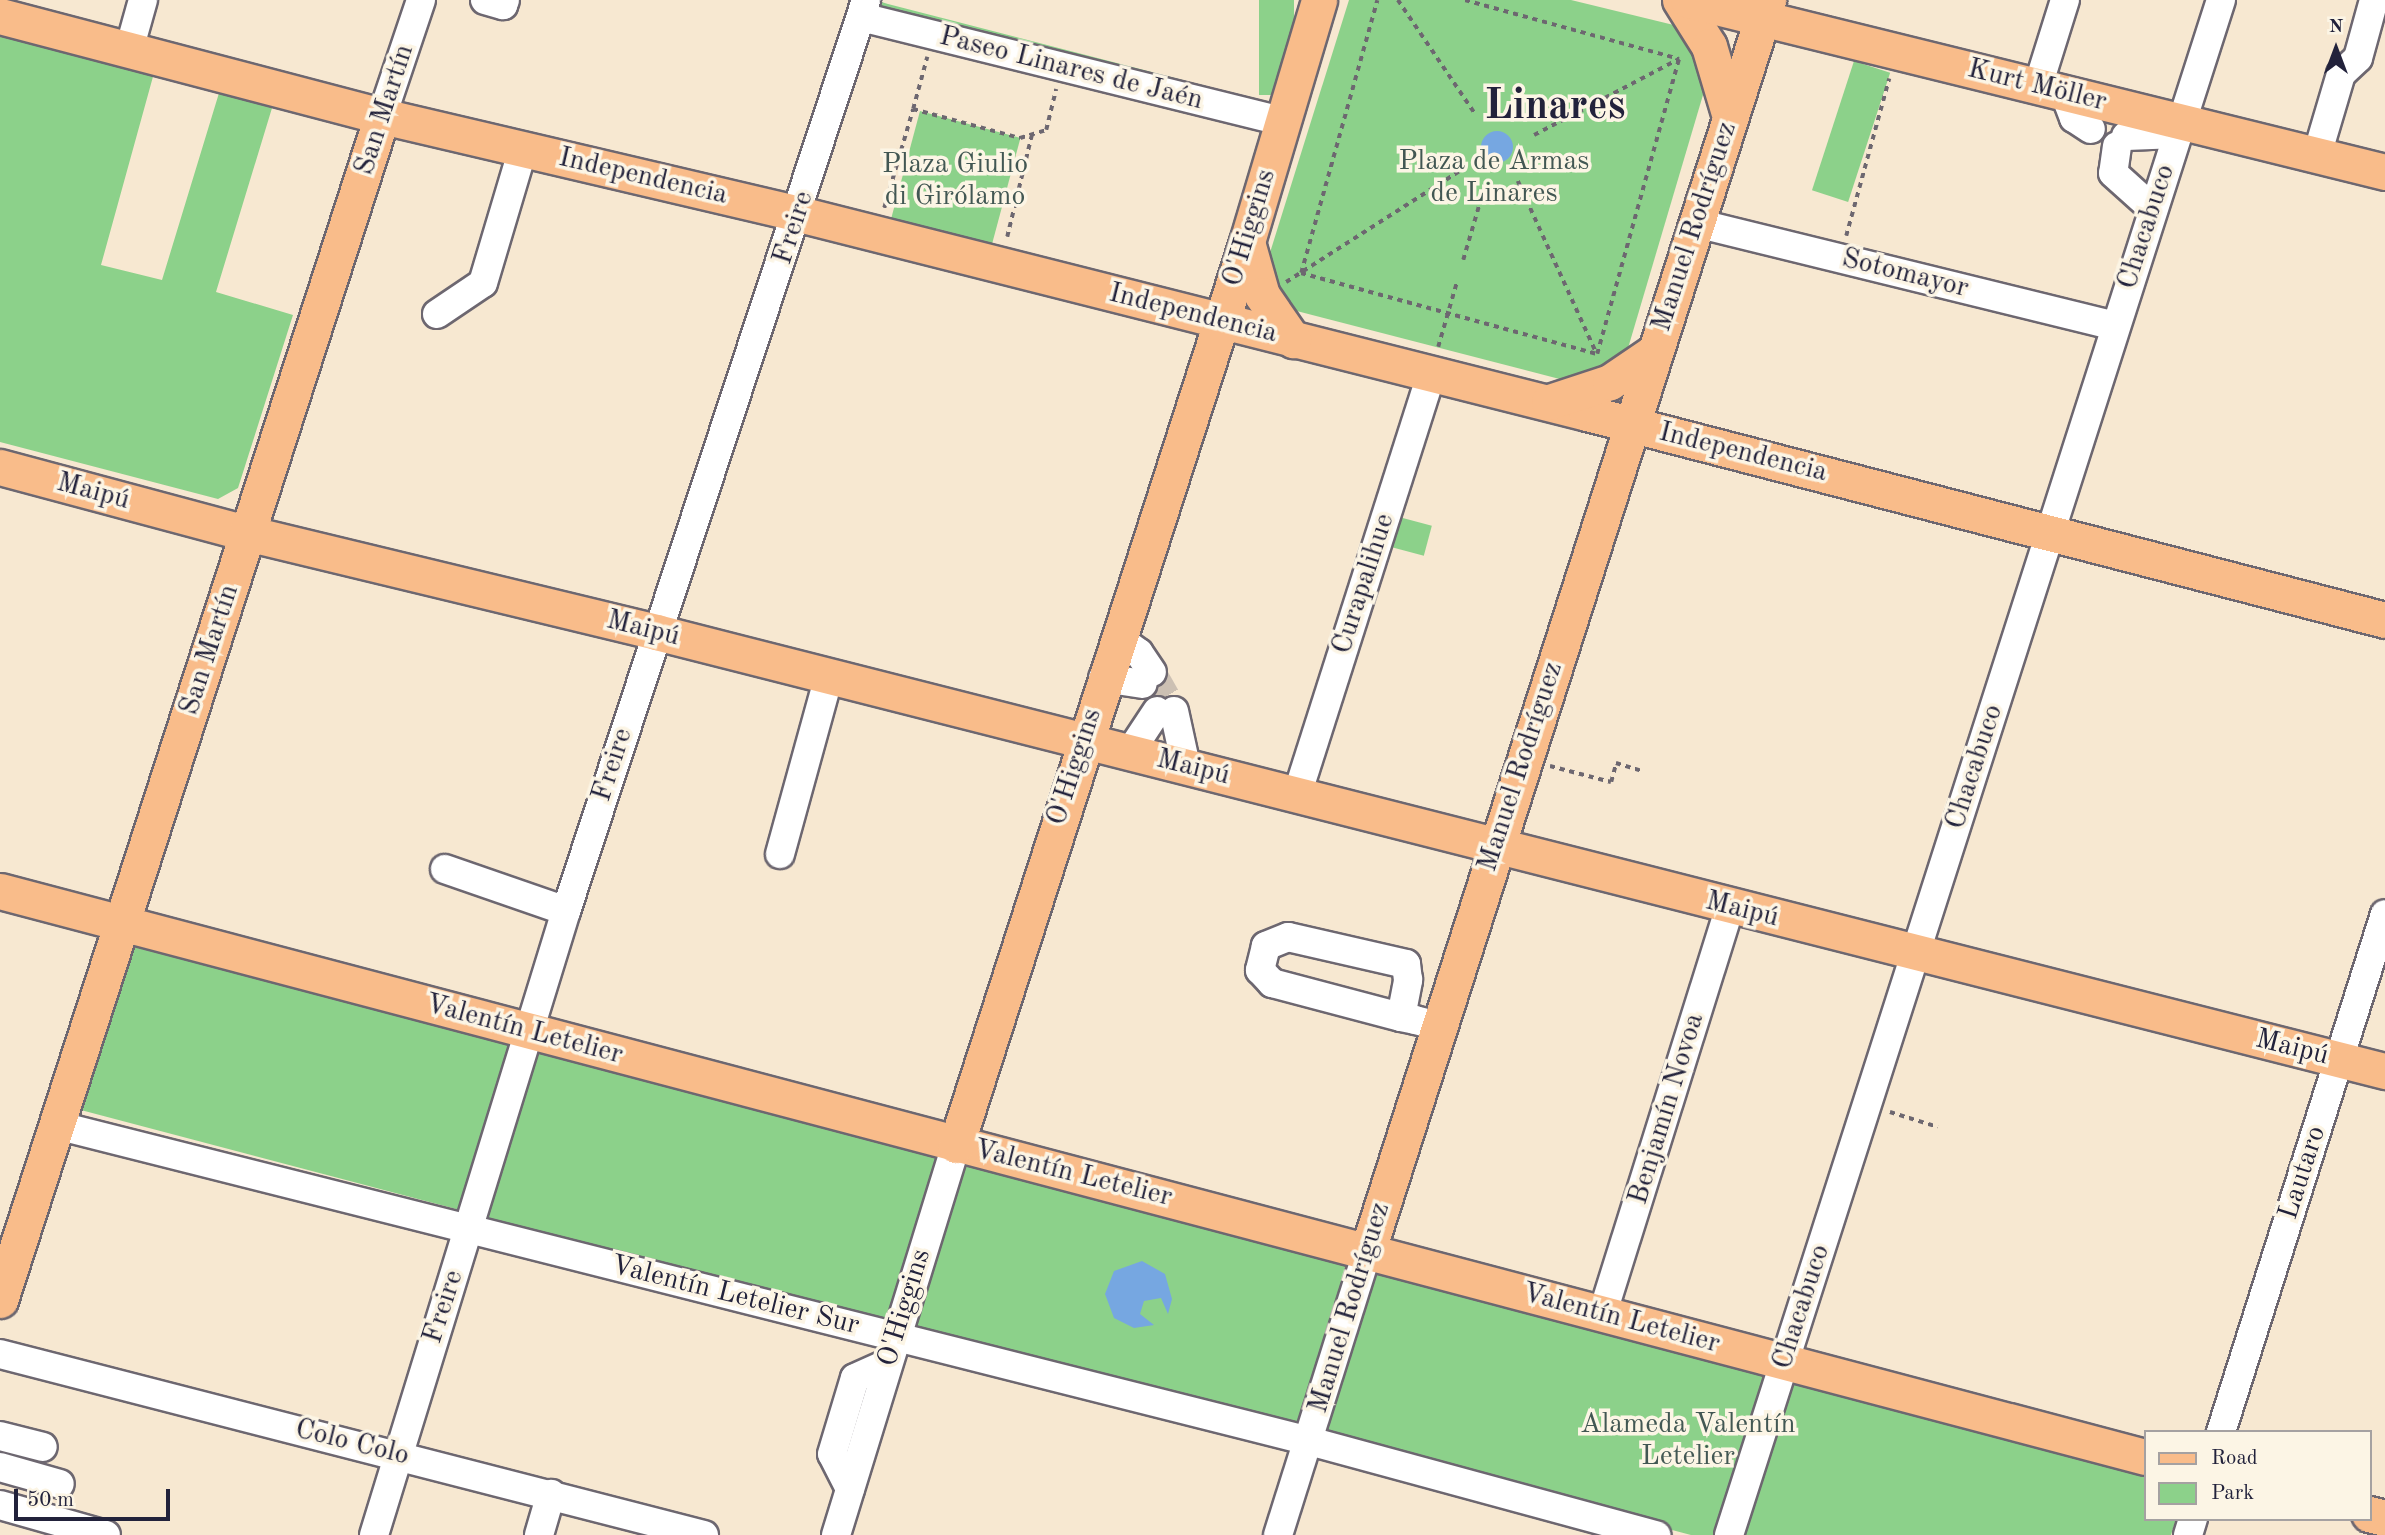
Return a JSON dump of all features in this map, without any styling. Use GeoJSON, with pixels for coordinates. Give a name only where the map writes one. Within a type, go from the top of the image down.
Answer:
{"type":"FeatureCollection","features":[{"type":"Feature","properties":{"kind":"main road","name":"O'Higgins"},"geometry":{"type":"LineString","coordinates":[[956,1144],[1103,678],[1247,242],[1319,0]]}},
{"type":"Feature","properties":{"kind":"main road"},"geometry":{"type":"LineString","coordinates":[[1680,0],[1709,46],[1730,117]]}},
{"type":"Feature","properties":{"kind":"main road","name":"Kurt Möller"},"geometry":{"type":"LineString","coordinates":[[1688,0],[1765,9],[1903,53],[2051,89],[2129,131],[2180,128],[2318,155],[2385,172]]}},
{"type":"Feature","properties":{"kind":"main road","name":"Manuel Rodríguez"},"geometry":{"type":"LineString","coordinates":[[1367,1253],[1765,9]]}},
{"type":"Feature","properties":{"kind":"main road","name":"Independencia"},"geometry":{"type":"LineString","coordinates":[[0,16],[382,116],[799,214],[1631,424],[2385,620]]}},
{"type":"Feature","properties":{"kind":"main road","name":"San Martín"},"geometry":{"type":"LineString","coordinates":[[0,1300],[382,116]]}},
{"type":"Feature","properties":{"kind":"main road"},"geometry":{"type":"LineString","coordinates":[[1247,242],[1262,295],[1293,340]]}},
{"type":"Feature","properties":{"kind":"main road"},"geometry":{"type":"LineString","coordinates":[[1546,403],[1610,382],[1654,352]]}},
{"type":"Feature","properties":{"kind":"main road","name":"Maipú"},"geometry":{"type":"LineString","coordinates":[[0,467],[247,533],[656,632],[1186,766],[1495,848],[2385,1071]]}},
{"type":"Feature","properties":{"kind":"main road","name":"Valentín Letelier"},"geometry":{"type":"LineString","coordinates":[[0,891],[2144,1457]]}},
{"type":"Feature","properties":{"kind":"street"},"geometry":{"type":"LineString","coordinates":[[129,50],[143,0]]}},
{"type":"Feature","properties":{"kind":"street","name":"San Martín"},"geometry":{"type":"LineString","coordinates":[[382,116],[421,0]]}},
{"type":"Feature","properties":{"kind":"street"},"geometry":{"type":"LineString","coordinates":[[485,0],[503,5],[505,0]]}},
{"type":"Feature","properties":{"kind":"street"},"geometry":{"type":"LineString","coordinates":[[2065,0],[2051,89],[2074,118],[2091,129]]}},
{"type":"Feature","properties":{"kind":"street","name":"Chacabuco"},"geometry":{"type":"LineString","coordinates":[[1729,1535],[2221,0]]}},
{"type":"Feature","properties":{"kind":"street"},"geometry":{"type":"LineString","coordinates":[[2318,155],[2341,74],[2358,58],[2374,0]]}},
{"type":"Feature","properties":{"kind":"street","name":"Paseo Linares de Jaén"},"geometry":{"type":"LineString","coordinates":[[863,9],[933,35],[1282,121]]}},
{"type":"Feature","properties":{"kind":"street","name":"Freire"},"geometry":{"type":"LineString","coordinates":[[374,1535],[566,911],[656,632],[799,214],[863,9]]}},
{"type":"Feature","properties":{"kind":"street"},"geometry":{"type":"LineString","coordinates":[[2129,131],[2113,173],[2153,209]]}},
{"type":"Feature","properties":{"kind":"street"},"geometry":{"type":"LineString","coordinates":[[437,314],[483,283],[523,149]]}},
{"type":"Feature","properties":{"kind":"street","name":"Sotomayor"},"geometry":{"type":"LineString","coordinates":[[1696,223],[2115,326]]}},
{"type":"Feature","properties":{"kind":"street","name":"Curapalihue"},"geometry":{"type":"LineString","coordinates":[[1297,795],[1431,374]]}},
{"type":"Feature","properties":{"kind":"street"},"geometry":{"type":"LineString","coordinates":[[1103,678],[1147,678],[1139,653],[1117,637]]}},
{"type":"Feature","properties":{"kind":"street"},"geometry":{"type":"LineString","coordinates":[[780,854],[829,676]]}},
{"type":"Feature","properties":{"kind":"street"},"geometry":{"type":"LineString","coordinates":[[1130,752],[1165,711],[1186,766]]}},
{"type":"Feature","properties":{"kind":"street"},"geometry":{"type":"LineString","coordinates":[[445,869],[566,911]]}},
{"type":"Feature","properties":{"kind":"street","name":"Benjamín Novoa"},"geometry":{"type":"LineString","coordinates":[[1603,1312],[1731,907]]}},
{"type":"Feature","properties":{"kind":"street","name":"Lautaro"},"geometry":{"type":"LineString","coordinates":[[2222,1430],[2385,914]]}},
{"type":"Feature","properties":{"kind":"street"},"geometry":{"type":"LineString","coordinates":[[1401,1017],[1408,980],[1406,964],[1288,937],[1266,946],[1260,970],[1272,983],[1401,1017],[1439,1026]]}},
{"type":"Feature","properties":{"kind":"street","name":"Valentín Letelier Sur"},"geometry":{"type":"LineString","coordinates":[[56,1125],[469,1229],[891,1350],[1308,1441],[1656,1535]]}},
{"type":"Feature","properties":{"kind":"street","name":"O'Higgins"},"geometry":{"type":"LineString","coordinates":[[836,1535],[956,1144]]}},
{"type":"Feature","properties":{"kind":"street","name":"Manuel Rodríguez"},"geometry":{"type":"LineString","coordinates":[[1278,1535],[1367,1253]]}},
{"type":"Feature","properties":{"kind":"street","name":"Colo Colo"},"geometry":{"type":"LineString","coordinates":[[0,1354],[551,1494],[663,1530],[704,1535]]}},
{"type":"Feature","properties":{"kind":"street"},"geometry":{"type":"LineString","coordinates":[[0,1436],[43,1447]]}},
{"type":"Feature","properties":{"kind":"street"},"geometry":{"type":"LineString","coordinates":[[0,1467],[60,1484]]}},
{"type":"Feature","properties":{"kind":"street"},"geometry":{"type":"LineString","coordinates":[[539,1535],[551,1494]]}},
{"type":"Feature","properties":{"kind":"street"},"geometry":{"type":"LineString","coordinates":[[0,1505],[106,1535]]}},
{"type":"Feature","properties":{"kind":"path"},"geometry":{"type":"LineString","coordinates":[[1301,273],[1377,0]]}},
{"type":"Feature","properties":{"kind":"path"},"geometry":{"type":"LineString","coordinates":[[1398,0],[1476,115]]}},
{"type":"Feature","properties":{"kind":"path"},"geometry":{"type":"LineString","coordinates":[[1465,0],[1679,59]]}},
{"type":"Feature","properties":{"kind":"path"},"geometry":{"type":"LineString","coordinates":[[877,234],[933,35]]}},
{"type":"Feature","properties":{"kind":"path"},"geometry":{"type":"LineString","coordinates":[[1844,243],[1892,64],[1903,53]]}},
{"type":"Feature","properties":{"kind":"path"},"geometry":{"type":"LineString","coordinates":[[1534,135],[1679,59]]}},
{"type":"Feature","properties":{"kind":"path"},"geometry":{"type":"LineString","coordinates":[[1597,354],[1679,59]]}},
{"type":"Feature","properties":{"kind":"path"},"geometry":{"type":"LineString","coordinates":[[913,109],[1020,138],[1046,130],[1062,67]]}},
{"type":"Feature","properties":{"kind":"path"},"geometry":{"type":"LineString","coordinates":[[1000,265],[1032,134]]}},
{"type":"Feature","properties":{"kind":"path"},"geometry":{"type":"LineString","coordinates":[[1301,273],[1464,168]]}},
{"type":"Feature","properties":{"kind":"path"},"geometry":{"type":"LineString","coordinates":[[1518,181],[1597,354]]}},
{"type":"Feature","properties":{"kind":"path"},"geometry":{"type":"LineString","coordinates":[[1463,260],[1485,185]]}},
{"type":"Feature","properties":{"kind":"path"},"geometry":{"type":"LineString","coordinates":[[1301,273],[1597,354]]}},
{"type":"Feature","properties":{"kind":"path"},"geometry":{"type":"LineString","coordinates":[[1431,374],[1457,281]]}},
{"type":"Feature","properties":{"kind":"path"},"geometry":{"type":"LineString","coordinates":[[1523,760],[1611,782],[1616,763],[1642,771]]}},
{"type":"Feature","properties":{"kind":"path"},"geometry":{"type":"LineString","coordinates":[[1866,1104],[1938,1127]]}},
{"type":"Feature","properties":{"kind":"green space"},"geometry":{"type":"Polygon","coordinates":[[[875,0],[1206,86],[1201,97],[869,14],[875,0]]]}},
{"type":"Feature","properties":{"kind":"green space"},"geometry":{"type":"Polygon","coordinates":[[[1259,0],[1294,0],[1294,95],[1259,95],[1259,0]]]}},
{"type":"Feature","properties":{"kind":"green space","name":"Plaza de Armas de Linares"},"geometry":{"type":"Polygon","coordinates":[[[1349,0],[1571,0],[1686,28],[1708,78],[1626,355],[1575,383],[1289,309],[1280,299],[1267,262],[1349,0]]]}},
{"type":"Feature","properties":{"kind":"green space"},"geometry":{"type":"Polygon","coordinates":[[[0,35],[154,73],[101,265],[162,280],[219,93],[272,108],[216,292],[293,315],[238,488],[218,499],[0,442],[0,35]]]}},
{"type":"Feature","properties":{"kind":"green space"},"geometry":{"type":"Polygon","coordinates":[[[1854,61],[1890,73],[1848,202],[1812,190],[1854,61]]]}},
{"type":"Feature","properties":{"kind":"green space","name":"Plaza Giulio di Girólamo"},"geometry":{"type":"Polygon","coordinates":[[[920,111],[1020,138],[990,251],[890,224],[920,111]]]}},
{"type":"Feature","properties":{"kind":"green space"},"geometry":{"type":"Polygon","coordinates":[[[1399,517],[1432,526],[1424,556],[1391,547],[1399,517]]]}},
{"type":"Feature","properties":{"kind":"green space","name":"Alameda Valentín Letelier"},"geometry":{"type":"Polygon","coordinates":[[[130,946],[2144,1466],[2144,1521],[2175,1521],[2171,1535],[1691,1535],[77,1109],[130,946]]]}},
{"type":"Feature","properties":{"kind":"water"},"geometry":{"type":"Polygon","coordinates":[[[1497,131],[1509,135],[1513,147],[1509,159],[1497,163],[1485,159],[1481,147],[1485,135],[1497,131]]]}},
{"type":"Feature","properties":{"kind":"water"},"geometry":{"type":"Polygon","coordinates":[[[1142,1261],[1165,1274],[1172,1299],[1168,1314],[1161,1298],[1144,1301],[1140,1314],[1154,1325],[1134,1328],[1114,1318],[1105,1294],[1114,1271],[1142,1261]]]}},
{"type":"Feature","properties":{"kind":"tunnel"},"geometry":{"type":"LineString","coordinates":[[1152,672],[1174,711]]}},
{"type":"Feature","properties":{"kind":"district","name":"Linares"},"geometry":{"type":"Point","coordinates":[1555,107]}}]}
